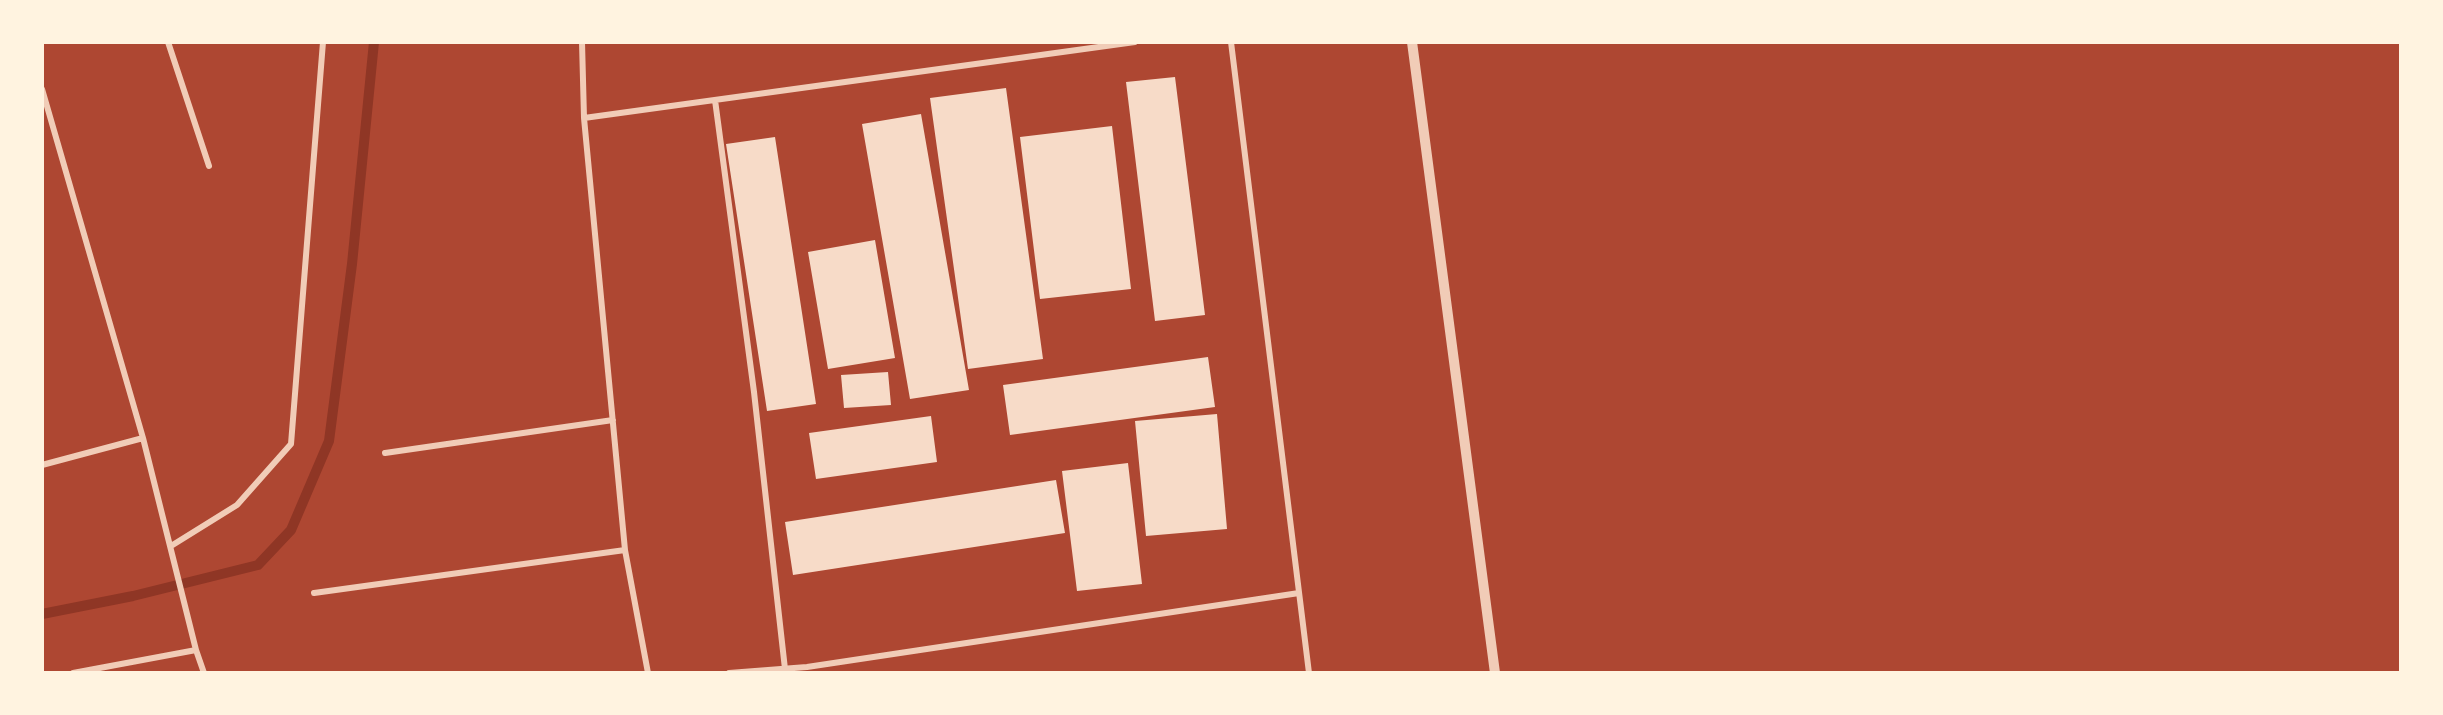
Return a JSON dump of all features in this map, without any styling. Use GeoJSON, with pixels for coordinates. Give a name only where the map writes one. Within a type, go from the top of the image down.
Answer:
{"type":"FeatureCollection","features":[{"type":"Feature","properties":{"kind":"street"},"geometry":{"type":"LineString","coordinates":[[168,42],[209,166]]}},
{"type":"Feature","properties":{"kind":"street"},"geometry":{"type":"LineString","coordinates":[[171,546],[237,505],[291,444],[323,42]]}},
{"type":"Feature","properties":{"kind":"street"},"geometry":{"type":"LineString","coordinates":[[582,42],[584,118],[625,550],[648,673]]}},
{"type":"Feature","properties":{"kind":"street"},"geometry":{"type":"LineString","coordinates":[[584,118],[1136,42]]}},
{"type":"Feature","properties":{"kind":"street"},"geometry":{"type":"LineString","coordinates":[[1232,42],[1310,673]]}},
{"type":"Feature","properties":{"kind":"street"},"geometry":{"type":"LineString","coordinates":[[1412,42],[1495,673]]}},
{"type":"Feature","properties":{"kind":"street"},"geometry":{"type":"LineString","coordinates":[[42,89],[143,438],[196,650],[204,673]]}},
{"type":"Feature","properties":{"kind":"street"},"geometry":{"type":"LineString","coordinates":[[715,99],[754,392],[785,669]]}},
{"type":"Feature","properties":{"kind":"street"},"geometry":{"type":"LineString","coordinates":[[385,453],[613,420]]}},
{"type":"Feature","properties":{"kind":"street"},"geometry":{"type":"LineString","coordinates":[[42,465],[143,438]]}},
{"type":"Feature","properties":{"kind":"street"},"geometry":{"type":"LineString","coordinates":[[314,593],[625,550]]}},
{"type":"Feature","properties":{"kind":"street"},"geometry":{"type":"LineString","coordinates":[[729,673],[785,669],[808,670],[1299,593]]}},
{"type":"Feature","properties":{"kind":"street"},"geometry":{"type":"LineString","coordinates":[[73,673],[196,650]]}},
{"type":"Feature","properties":{"kind":"shaded area"},"geometry":{"type":"Polygon","coordinates":[[[42,42],[2401,42],[2401,673],[42,673],[42,42]]]}},
{"type":"Feature","properties":{"kind":"building"},"geometry":{"type":"Polygon","coordinates":[[[1175,77],[1205,315],[1155,321],[1126,82],[1175,77]]]}},
{"type":"Feature","properties":{"kind":"building"},"geometry":{"type":"Polygon","coordinates":[[[1006,88],[1043,359],[968,369],[930,98],[1006,88]]]}},
{"type":"Feature","properties":{"kind":"building"},"geometry":{"type":"Polygon","coordinates":[[[921,114],[969,390],[910,399],[862,124],[921,114]]]}},
{"type":"Feature","properties":{"kind":"building"},"geometry":{"type":"Polygon","coordinates":[[[1112,126],[1131,289],[1040,299],[1020,137],[1112,126]]]}},
{"type":"Feature","properties":{"kind":"building"},"geometry":{"type":"Polygon","coordinates":[[[775,137],[816,404],[767,411],[726,144],[775,137]]]}},
{"type":"Feature","properties":{"kind":"building"},"geometry":{"type":"Polygon","coordinates":[[[875,240],[895,358],[828,369],[808,252],[875,240]]]}},
{"type":"Feature","properties":{"kind":"building"},"geometry":{"type":"Polygon","coordinates":[[[1208,357],[1215,407],[1010,435],[1003,385],[1208,357]]]}},
{"type":"Feature","properties":{"kind":"building"},"geometry":{"type":"Polygon","coordinates":[[[888,372],[891,405],[844,408],[841,375],[888,372]]]}},
{"type":"Feature","properties":{"kind":"building"},"geometry":{"type":"Polygon","coordinates":[[[1217,414],[1227,529],[1146,536],[1135,421],[1217,414]]]}},
{"type":"Feature","properties":{"kind":"building"},"geometry":{"type":"Polygon","coordinates":[[[931,416],[937,462],[816,479],[809,433],[931,416]]]}},
{"type":"Feature","properties":{"kind":"building"},"geometry":{"type":"Polygon","coordinates":[[[1128,463],[1142,584],[1077,591],[1062,471],[1128,463]]]}},
{"type":"Feature","properties":{"kind":"building"},"geometry":{"type":"Polygon","coordinates":[[[1056,480],[1065,533],[793,575],[785,522],[1056,480]]]}},
{"type":"Feature","properties":{"kind":"waterway"},"geometry":{"type":"LineString","coordinates":[[42,614],[133,596],[258,565],[291,530],[329,441],[352,264],[374,42]]}}]}
